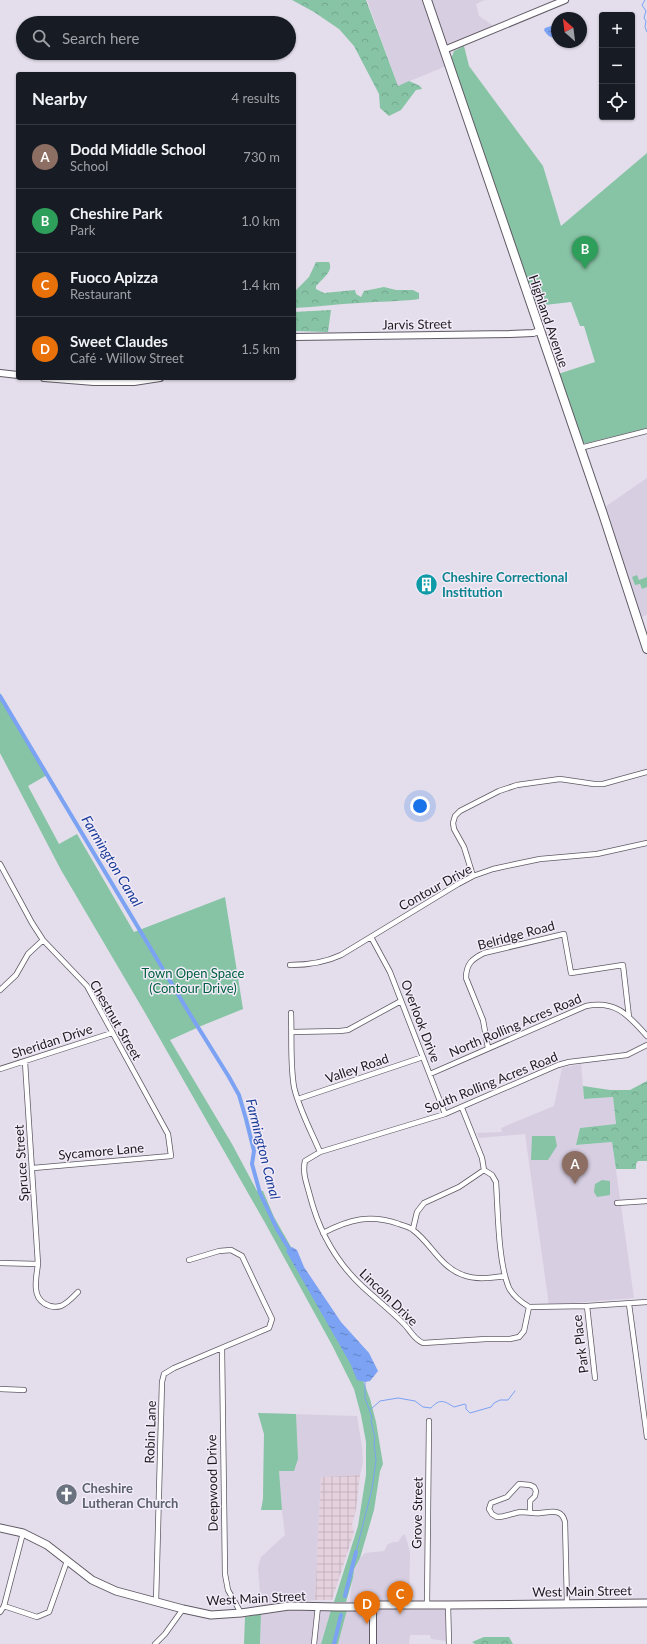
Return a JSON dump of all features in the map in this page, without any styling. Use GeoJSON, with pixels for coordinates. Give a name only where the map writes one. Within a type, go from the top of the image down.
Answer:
{"type":"FeatureCollection","features":[{"type":"Feature","properties":{"kind":"highway","name":"Highland Avenue"},"geometry":{"type":"LineString","coordinates":[[426,0],[580,448],[647,649]]}},
{"type":"Feature","properties":{"kind":"main road","name":"West Main Street"},"geometry":{"type":"LineString","coordinates":[[0,1528],[23,1533],[47,1545],[92,1580],[116,1591],[211,1615],[241,1613],[289,1606],[318,1606],[344,1602],[370,1603],[373,1605],[448,1606],[567,1603],[647,1603]]}},
{"type":"Feature","properties":{"kind":"street"},"geometry":{"type":"LineString","coordinates":[[444,50],[565,0]]}},
{"type":"Feature","properties":{"kind":"street","name":"Jarvis Street"},"geometry":{"type":"LineString","coordinates":[[296,337],[516,334],[540,331]]}},
{"type":"Feature","properties":{"kind":"street"},"geometry":{"type":"LineString","coordinates":[[0,373],[16,375]]}},
{"type":"Feature","properties":{"kind":"street"},"geometry":{"type":"LineString","coordinates":[[69,380],[94,382],[134,382],[147,380]]}},
{"type":"Feature","properties":{"kind":"street"},"geometry":{"type":"LineString","coordinates":[[580,448],[647,431]]}},
{"type":"Feature","properties":{"kind":"street"},"geometry":{"type":"LineString","coordinates":[[474,876],[464,847],[454,829],[453,823],[455,816],[460,811],[499,791],[517,785],[560,779],[603,784],[647,772]]}},
{"type":"Feature","properties":{"kind":"street","name":"Contour Drive"},"geometry":{"type":"LineString","coordinates":[[290,965],[307,965],[324,962],[341,955],[441,894],[474,876],[540,859],[597,854],[647,843]]}},
{"type":"Feature","properties":{"kind":"street","name":"Chestnut Street"},"geometry":{"type":"LineString","coordinates":[[0,864],[32,923],[43,940],[86,986],[168,1134],[171,1156]]}},
{"type":"Feature","properties":{"kind":"street","name":"Belridge Road"},"geometry":{"type":"LineString","coordinates":[[488,1048],[482,1020],[466,978],[466,970],[469,963],[475,957],[484,953],[564,934],[571,972],[623,965],[629,1017]]}},
{"type":"Feature","properties":{"kind":"street","name":"Overlook Drive"},"geometry":{"type":"LineString","coordinates":[[371,937],[390,972],[445,1114]]}},
{"type":"Feature","properties":{"kind":"street"},"geometry":{"type":"LineString","coordinates":[[0,990],[16,975],[28,954],[43,940]]}},
{"type":"Feature","properties":{"kind":"street"},"geometry":{"type":"LineString","coordinates":[[292,1032],[340,1032],[348,1030],[401,1001]]}},
{"type":"Feature","properties":{"kind":"street","name":"North Rolling Acres Road"},"geometry":{"type":"LineString","coordinates":[[430,1074],[586,1006],[598,1003],[609,1005],[629,1017],[647,1036]]}},
{"type":"Feature","properties":{"kind":"street"},"geometry":{"type":"LineString","coordinates":[[291,1013],[292,1068],[294,1087],[320,1152]]}},
{"type":"Feature","properties":{"kind":"street","name":"Sheridan Drive"},"geometry":{"type":"LineString","coordinates":[[0,1069],[112,1032]]}},
{"type":"Feature","properties":{"kind":"street","name":"South Rolling Acres Road"},"geometry":{"type":"LineString","coordinates":[[320,1152],[462,1108],[569,1062],[627,1055],[647,1045]]}},
{"type":"Feature","properties":{"kind":"street","name":"Valley Road"},"geometry":{"type":"LineString","coordinates":[[298,1099],[423,1057]]}},
{"type":"Feature","properties":{"kind":"street","name":"Spruce Street"},"geometry":{"type":"LineString","coordinates":[[25,1062],[38,1264],[36,1289],[39,1298],[44,1304],[52,1307],[62,1305],[71,1300],[78,1292]]}},
{"type":"Feature","properties":{"kind":"street"},"geometry":{"type":"LineString","coordinates":[[462,1108],[482,1158],[484,1170],[492,1175],[496,1182],[500,1245],[505,1276],[510,1289],[519,1300],[529,1307]]}},
{"type":"Feature","properties":{"kind":"street","name":"Lincoln Drive"},"geometry":{"type":"LineString","coordinates":[[320,1152],[305,1161],[303,1169],[313,1207],[323,1233],[348,1272],[403,1322],[417,1340],[423,1343],[510,1339],[519,1337],[524,1331],[529,1307]]}},
{"type":"Feature","properties":{"kind":"street","name":"Sycamore Lane"},"geometry":{"type":"LineString","coordinates":[[33,1168],[171,1156]]}},
{"type":"Feature","properties":{"kind":"street"},"geometry":{"type":"LineString","coordinates":[[413,1229],[417,1212],[424,1203],[460,1187],[484,1170]]}},
{"type":"Feature","properties":{"kind":"street"},"geometry":{"type":"LineString","coordinates":[[617,1203],[647,1201]]}},
{"type":"Feature","properties":{"kind":"street"},"geometry":{"type":"LineString","coordinates":[[323,1233],[343,1223],[357,1219],[373,1218],[390,1221],[413,1229],[440,1259],[451,1269],[463,1275],[482,1278],[505,1276]]}},
{"type":"Feature","properties":{"kind":"street"},"geometry":{"type":"LineString","coordinates":[[189,1260],[220,1251],[231,1250],[242,1256],[272,1319],[269,1328],[222,1349]]}},
{"type":"Feature","properties":{"kind":"street"},"geometry":{"type":"LineString","coordinates":[[0,1263],[38,1264]]}},
{"type":"Feature","properties":{"kind":"street","name":"Park Place"},"geometry":{"type":"LineString","coordinates":[[529,1307],[587,1306],[647,1302]]}},
{"type":"Feature","properties":{"kind":"street"},"geometry":{"type":"LineString","coordinates":[[629,1304],[647,1437]]}},
{"type":"Feature","properties":{"kind":"street","name":"Park Place"},"geometry":{"type":"LineString","coordinates":[[587,1306],[595,1378]]}},
{"type":"Feature","properties":{"kind":"street","name":"Robin Lane"},"geometry":{"type":"LineString","coordinates":[[156,1602],[162,1382],[164,1374],[174,1368],[222,1349]]}},
{"type":"Feature","properties":{"kind":"street","name":"Deepwood Drive"},"geometry":{"type":"LineString","coordinates":[[222,1349],[225,1574],[228,1590],[241,1613]]}},
{"type":"Feature","properties":{"kind":"street"},"geometry":{"type":"LineString","coordinates":[[0,1389],[24,1390]]}},
{"type":"Feature","properties":{"kind":"street","name":"Grove Street"},"geometry":{"type":"LineString","coordinates":[[427,1605],[429,1421]]}},
{"type":"Feature","properties":{"kind":"street"},"geometry":{"type":"LineString","coordinates":[[530,1512],[530,1501],[536,1496],[536,1491],[530,1484],[515,1486],[507,1496],[491,1502],[489,1509],[492,1514],[497,1517],[520,1512],[537,1514],[559,1512],[564,1516],[567,1603]]}},
{"type":"Feature","properties":{"kind":"street"},"geometry":{"type":"LineString","coordinates":[[0,1612],[4,1606],[23,1533]]}},
{"type":"Feature","properties":{"kind":"street"},"geometry":{"type":"LineString","coordinates":[[4,1606],[36,1617],[49,1612],[67,1561]]}},
{"type":"Feature","properties":{"kind":"street"},"geometry":{"type":"LineString","coordinates":[[373,1605],[373,1644]]}},
{"type":"Feature","properties":{"kind":"street"},"geometry":{"type":"LineString","coordinates":[[314,1644],[318,1606]]}},
{"type":"Feature","properties":{"kind":"street"},"geometry":{"type":"LineString","coordinates":[[448,1606],[449,1644]]}},
{"type":"Feature","properties":{"kind":"street"},"geometry":{"type":"LineString","coordinates":[[155,1644],[165,1634],[183,1609]]}},
{"type":"Feature","properties":{"kind":"shaded area"},"geometry":{"type":"Polygon","coordinates":[[[367,0],[485,0],[476,4],[479,16],[495,27],[448,43],[446,66],[398,86],[367,0]]]}},
{"type":"Feature","properties":{"kind":"shaded area"},"geometry":{"type":"Polygon","coordinates":[[[647,478],[647,615],[642,617],[605,507],[647,478]]]}},
{"type":"Feature","properties":{"kind":"shaded area"},"geometry":{"type":"Polygon","coordinates":[[[581,1064],[584,1099],[613,1097],[616,1125],[580,1128],[577,1145],[612,1142],[634,1298],[549,1305],[525,1134],[479,1138],[477,1133],[502,1132],[501,1128],[554,1106],[562,1068],[581,1064]]]}},
{"type":"Feature","properties":{"kind":"shaded area"},"geometry":{"type":"Polygon","coordinates":[[[258,1413],[357,1416],[363,1462],[360,1475],[321,1477],[315,1600],[261,1606],[258,1568],[261,1557],[285,1535],[282,1510],[261,1510],[263,1499],[264,1434],[258,1413]]]}},
{"type":"Feature","properties":{"kind":"shaded area"},"geometry":{"type":"Polygon","coordinates":[[[360,1475],[356,1510],[352,1525],[354,1532],[332,1600],[315,1600],[321,1477],[360,1475]]]}},
{"type":"Feature","properties":{"kind":"shaded area"},"geometry":{"type":"Polygon","coordinates":[[[405,1534],[410,1552],[409,1610],[445,1610],[446,1641],[431,1639],[430,1635],[410,1635],[409,1644],[338,1644],[347,1610],[350,1610],[354,1565],[365,1553],[384,1551],[388,1544],[398,1542],[405,1534]]]}},
{"type":"Feature","properties":{"kind":"shaded area"},"geometry":{"type":"Polygon","coordinates":[[[331,1610],[321,1644],[260,1644],[261,1614],[285,1611],[331,1610]]]}},
{"type":"Feature","properties":{"kind":"green space"},"geometry":{"type":"Polygon","coordinates":[[[292,0],[366,0],[398,86],[409,81],[420,86],[422,89],[416,90],[401,110],[389,116],[380,108],[379,94],[354,46],[339,29],[314,12],[292,0]]]}},
{"type":"Feature","properties":{"kind":"green space"},"geometry":{"type":"Polygon","coordinates":[[[464,46],[469,66],[543,166],[561,226],[647,153],[647,428],[583,443],[558,374],[595,362],[584,326],[580,326],[571,302],[536,306],[533,300],[451,59],[454,51],[464,46]]]}},
{"type":"Feature","properties":{"kind":"green space"},"geometry":{"type":"Polygon","coordinates":[[[316,262],[329,262],[329,272],[316,286],[316,289],[324,293],[355,290],[356,294],[361,297],[364,291],[384,287],[396,290],[413,290],[419,293],[419,299],[296,308],[296,290],[309,277],[316,262]]]}},
{"type":"Feature","properties":{"kind":"green space"},"geometry":{"type":"Polygon","coordinates":[[[331,310],[328,332],[296,331],[296,312],[331,310]]]}},
{"type":"Feature","properties":{"kind":"green space"},"geometry":{"type":"Polygon","coordinates":[[[637,575],[639,580],[647,577],[647,587],[642,589],[640,584],[635,585],[632,577],[637,575]]]}},
{"type":"Feature","properties":{"kind":"green space","name":"Town Open Space (Contour Drive)"},"geometry":{"type":"Polygon","coordinates":[[[0,693],[47,775],[28,786],[59,844],[77,834],[134,932],[225,897],[243,1009],[170,1040],[232,1144],[257,1191],[263,1191],[274,1217],[331,1317],[361,1375],[370,1399],[376,1422],[383,1464],[380,1471],[374,1510],[360,1558],[354,1569],[346,1602],[334,1602],[358,1526],[366,1475],[366,1442],[354,1389],[332,1345],[264,1221],[144,1011],[61,870],[0,753],[0,693]]]}},
{"type":"Feature","properties":{"kind":"green space"},"geometry":{"type":"Polygon","coordinates":[[[647,1081],[647,1161],[638,1161],[636,1164],[636,1169],[616,1169],[612,1142],[576,1145],[580,1128],[616,1124],[613,1097],[584,1099],[583,1086],[610,1090],[630,1090],[647,1081]]]}},
{"type":"Feature","properties":{"kind":"green space"},"geometry":{"type":"Polygon","coordinates":[[[532,1136],[555,1136],[557,1146],[548,1160],[531,1160],[532,1136]]]}},
{"type":"Feature","properties":{"kind":"green space"},"geometry":{"type":"Polygon","coordinates":[[[602,1180],[610,1181],[610,1195],[597,1197],[594,1192],[595,1184],[602,1180]]]}},
{"type":"Feature","properties":{"kind":"green space"},"geometry":{"type":"Polygon","coordinates":[[[258,1413],[296,1414],[298,1459],[294,1471],[279,1471],[282,1510],[261,1510],[263,1499],[264,1434],[258,1413]]]}},
{"type":"Feature","properties":{"kind":"green space"},"geometry":{"type":"Polygon","coordinates":[[[331,1610],[347,1610],[338,1644],[321,1644],[331,1610]]]}},
{"type":"Feature","properties":{"kind":"green space"},"geometry":{"type":"Polygon","coordinates":[[[261,1614],[260,1644],[244,1644],[245,1617],[261,1614]]]}},
{"type":"Feature","properties":{"kind":"green space"},"geometry":{"type":"Polygon","coordinates":[[[484,1637],[509,1637],[513,1644],[475,1644],[472,1642],[484,1637]]]}},
{"type":"Feature","properties":{"kind":"water"},"geometry":{"type":"Polygon","coordinates":[[[551,26],[551,36],[546,34],[544,30],[545,28],[551,26]]]}},
{"type":"Feature","properties":{"kind":"water"},"geometry":{"type":"Polygon","coordinates":[[[292,1247],[297,1250],[304,1267],[341,1322],[369,1353],[378,1371],[370,1381],[365,1382],[357,1380],[350,1363],[286,1251],[292,1247]]]}},
{"type":"Feature","properties":{"kind":"waterway"},"geometry":{"type":"LineString","coordinates":[[645,0],[642,5],[646,11],[644,18],[646,21],[645,27],[647,32]]}},
{"type":"Feature","properties":{"kind":"waterway","name":"Farmington Canal"},"geometry":{"type":"LineString","coordinates":[[0,696],[239,1095],[254,1151],[252,1164],[260,1193],[277,1229],[291,1252]]}},
{"type":"Feature","properties":{"kind":"waterway"},"geometry":{"type":"LineString","coordinates":[[356,1552],[372,1489],[376,1460],[374,1443],[375,1438],[371,1421],[372,1417],[365,1398],[365,1382]]}},
{"type":"Feature","properties":{"kind":"waterway"},"geometry":{"type":"LineString","coordinates":[[371,1409],[380,1401],[398,1398],[415,1401],[423,1407],[431,1408],[440,1402],[445,1402],[454,1407],[465,1404],[466,1409],[470,1413],[491,1407],[494,1403],[500,1400],[508,1400],[515,1391]]}},
{"type":"Feature","properties":{"kind":"waterway","name":"Farmington Canal"},"geometry":{"type":"LineString","coordinates":[[345,1596],[356,1552]]}},
{"type":"Feature","properties":{"kind":"waterway","name":"Farmington Canal"},"geometry":{"type":"LineString","coordinates":[[334,1644],[341,1615]]}},
{"type":"Feature","properties":{"kind":"place","name":"Cheshire Park"},"geometry":{"type":"Point","coordinates":[585,269]}},
{"type":"Feature","properties":{"kind":"place","name":"Cheshire Correctional Institution"},"geometry":{"type":"Point","coordinates":[427,584]}},
{"type":"Feature","properties":{"kind":"place","name":"Dodd Middle School"},"geometry":{"type":"Point","coordinates":[575,1184]}},
{"type":"Feature","properties":{"kind":"place","name":"Cheshire Lutheran Church"},"geometry":{"type":"Point","coordinates":[67,1495]}},
{"type":"Feature","properties":{"kind":"place","name":"Fuoco Apizza"},"geometry":{"type":"Point","coordinates":[400,1614]}},
{"type":"Feature","properties":{"kind":"place","name":"Sweet Claudes"},"geometry":{"type":"Point","coordinates":[367,1624]}}]}
